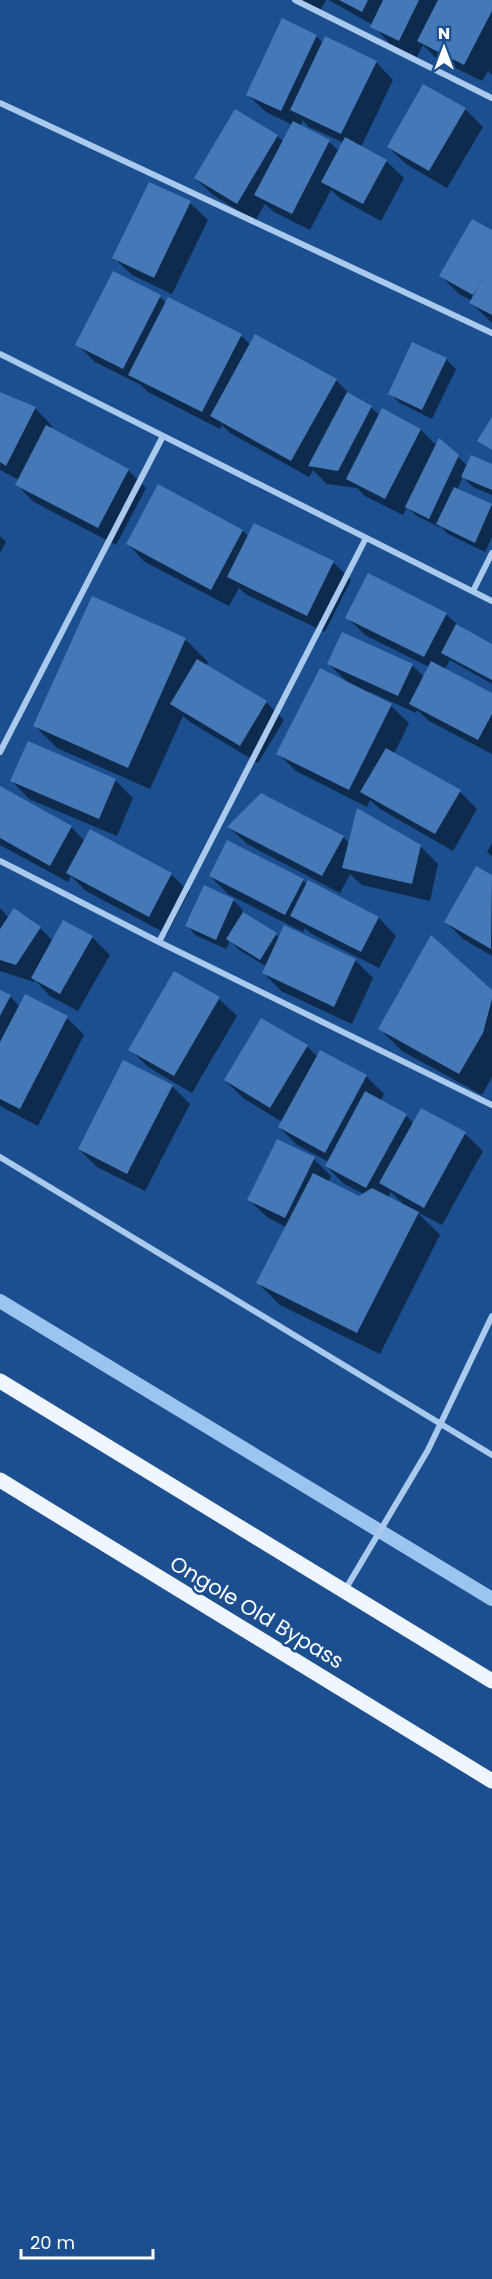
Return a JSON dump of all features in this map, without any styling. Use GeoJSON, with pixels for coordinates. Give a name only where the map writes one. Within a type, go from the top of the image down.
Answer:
{"type":"FeatureCollection","features":[{"type":"Feature","properties":{"kind":"main road"},"geometry":{"type":"LineString","coordinates":[[0,1381],[492,1681]]}},
{"type":"Feature","properties":{"kind":"main road","name":"Ongole Old Bypass"},"geometry":{"type":"LineString","coordinates":[[0,1480],[492,1781]]}},
{"type":"Feature","properties":{"kind":"street"},"geometry":{"type":"LineString","coordinates":[[295,0],[492,98]]}},
{"type":"Feature","properties":{"kind":"street"},"geometry":{"type":"LineString","coordinates":[[0,103],[492,333]]}},
{"type":"Feature","properties":{"kind":"street"},"geometry":{"type":"LineString","coordinates":[[0,354],[492,601]]}},
{"type":"Feature","properties":{"kind":"street"},"geometry":{"type":"LineString","coordinates":[[0,752],[163,436]]}},
{"type":"Feature","properties":{"kind":"street"},"geometry":{"type":"LineString","coordinates":[[159,942],[366,538]]}},
{"type":"Feature","properties":{"kind":"street"},"geometry":{"type":"LineString","coordinates":[[473,591],[492,553]]}},
{"type":"Feature","properties":{"kind":"street"},"geometry":{"type":"LineString","coordinates":[[0,861],[159,942],[492,1105]]}},
{"type":"Feature","properties":{"kind":"street"},"geometry":{"type":"LineString","coordinates":[[0,1157],[492,1455]]}},
{"type":"Feature","properties":{"kind":"street"},"geometry":{"type":"LineString","coordinates":[[344,1592],[428,1450],[492,1316]]}},
{"type":"Feature","properties":{"kind":"building"},"geometry":{"type":"Polygon","coordinates":[[[339,0],[368,0],[362,12],[339,0]]]}},
{"type":"Feature","properties":{"kind":"building"},"geometry":{"type":"Polygon","coordinates":[[[383,0],[419,0],[399,41],[370,27],[383,0]]]}},
{"type":"Feature","properties":{"kind":"building"},"geometry":{"type":"Polygon","coordinates":[[[438,0],[492,0],[492,11],[464,65],[417,41],[438,0]]]}},
{"type":"Feature","properties":{"kind":"building"},"geometry":{"type":"Polygon","coordinates":[[[282,18],[317,35],[281,111],[246,95],[282,18]]]}},
{"type":"Feature","properties":{"kind":"building"},"geometry":{"type":"Polygon","coordinates":[[[325,36],[377,61],[341,134],[290,110],[325,36]]]}},
{"type":"Feature","properties":{"kind":"building"},"geometry":{"type":"Polygon","coordinates":[[[423,84],[466,108],[429,171],[387,147],[423,84]]]}},
{"type":"Feature","properties":{"kind":"building"},"geometry":{"type":"Polygon","coordinates":[[[235,109],[278,135],[237,204],[194,178],[235,109]]]}},
{"type":"Feature","properties":{"kind":"building"},"geometry":{"type":"Polygon","coordinates":[[[293,121],[330,140],[292,214],[254,195],[293,121]]]}},
{"type":"Feature","properties":{"kind":"building"},"geometry":{"type":"Polygon","coordinates":[[[345,137],[387,160],[363,204],[321,182],[345,137]]]}},
{"type":"Feature","properties":{"kind":"building"},"geometry":{"type":"Polygon","coordinates":[[[149,182],[191,201],[154,278],[112,258],[149,182]]]}},
{"type":"Feature","properties":{"kind":"building"},"geometry":{"type":"Polygon","coordinates":[[[472,219],[492,230],[492,315],[469,303],[483,278],[473,295],[439,276],[472,219]]]}},
{"type":"Feature","properties":{"kind":"building"},"geometry":{"type":"Polygon","coordinates":[[[113,271],[161,295],[123,369],[75,345],[113,271]]]}},
{"type":"Feature","properties":{"kind":"building"},"geometry":{"type":"Polygon","coordinates":[[[168,297],[242,334],[202,412],[128,375],[168,297]]]}},
{"type":"Feature","properties":{"kind":"building"},"geometry":{"type":"Polygon","coordinates":[[[255,334],[337,379],[291,461],[210,416],[255,334]]]}},
{"type":"Feature","properties":{"kind":"building"},"geometry":{"type":"Polygon","coordinates":[[[412,342],[447,358],[422,410],[388,394],[412,342]]]}},
{"type":"Feature","properties":{"kind":"building"},"geometry":{"type":"Polygon","coordinates":[[[0,392],[36,407],[6,466],[0,462],[0,392]]]}},
{"type":"Feature","properties":{"kind":"building"},"geometry":{"type":"Polygon","coordinates":[[[347,392],[372,406],[338,471],[308,466],[347,392]]]}},
{"type":"Feature","properties":{"kind":"building"},"geometry":{"type":"Polygon","coordinates":[[[382,408],[421,429],[385,499],[346,479],[382,408]]]}},
{"type":"Feature","properties":{"kind":"building"},"geometry":{"type":"Polygon","coordinates":[[[492,417],[492,450],[477,441],[492,417]]]}},
{"type":"Feature","properties":{"kind":"building"},"geometry":{"type":"Polygon","coordinates":[[[46,425],[129,469],[98,528],[15,485],[46,425]]]}},
{"type":"Feature","properties":{"kind":"building"},"geometry":{"type":"Polygon","coordinates":[[[439,438],[459,455],[429,519],[405,507],[439,438]]]}},
{"type":"Feature","properties":{"kind":"building"},"geometry":{"type":"Polygon","coordinates":[[[471,455],[492,464],[492,490],[461,477],[471,455]]]}},
{"type":"Feature","properties":{"kind":"building"},"geometry":{"type":"Polygon","coordinates":[[[158,484],[243,530],[211,590],[126,544],[158,484]]]}},
{"type":"Feature","properties":{"kind":"building"},"geometry":{"type":"Polygon","coordinates":[[[454,487],[492,504],[475,543],[436,524],[454,487]]]}},
{"type":"Feature","properties":{"kind":"building"},"geometry":{"type":"Polygon","coordinates":[[[254,523],[334,561],[307,616],[227,577],[254,523]]]}},
{"type":"Feature","properties":{"kind":"building"},"geometry":{"type":"Polygon","coordinates":[[[368,573],[447,613],[424,657],[345,618],[368,573]]]}},
{"type":"Feature","properties":{"kind":"building"},"geometry":{"type":"Polygon","coordinates":[[[92,596],[186,638],[128,768],[33,726],[92,596]]]}},
{"type":"Feature","properties":{"kind":"building"},"geometry":{"type":"Polygon","coordinates":[[[456,624],[492,644],[492,680],[441,653],[456,624]]]}},
{"type":"Feature","properties":{"kind":"building"},"geometry":{"type":"Polygon","coordinates":[[[342,632],[413,664],[398,696],[327,664],[342,632]]]}},
{"type":"Feature","properties":{"kind":"building"},"geometry":{"type":"Polygon","coordinates":[[[197,659],[267,701],[240,746],[170,704],[197,659]]]}},
{"type":"Feature","properties":{"kind":"building"},"geometry":{"type":"Polygon","coordinates":[[[431,661],[492,693],[492,714],[478,740],[409,704],[431,661]]]}},
{"type":"Feature","properties":{"kind":"building"},"geometry":{"type":"Polygon","coordinates":[[[320,668],[392,704],[349,790],[276,754],[320,668]]]}},
{"type":"Feature","properties":{"kind":"building"},"geometry":{"type":"Polygon","coordinates":[[[28,741],[116,779],[99,819],[10,781],[28,741]]]}},
{"type":"Feature","properties":{"kind":"building"},"geometry":{"type":"Polygon","coordinates":[[[386,748],[461,790],[435,834],[360,792],[386,748]]]}},
{"type":"Feature","properties":{"kind":"building"},"geometry":{"type":"Polygon","coordinates":[[[0,786],[72,826],[50,866],[0,838],[0,786]]]}},
{"type":"Feature","properties":{"kind":"building"},"geometry":{"type":"Polygon","coordinates":[[[261,793],[344,836],[322,876],[227,827],[261,793]]]}},
{"type":"Feature","properties":{"kind":"building"},"geometry":{"type":"Polygon","coordinates":[[[357,808],[421,845],[412,884],[342,868],[357,808]]]}},
{"type":"Feature","properties":{"kind":"building"},"geometry":{"type":"Polygon","coordinates":[[[90,829],[172,873],[149,917],[66,873],[90,829]]]}},
{"type":"Feature","properties":{"kind":"building"},"geometry":{"type":"Polygon","coordinates":[[[227,840],[304,879],[285,915],[209,876],[227,840]]]}},
{"type":"Feature","properties":{"kind":"building"},"geometry":{"type":"Polygon","coordinates":[[[476,866],[492,875],[491,949],[444,922],[476,866]]]}},
{"type":"Feature","properties":{"kind":"building"},"geometry":{"type":"Polygon","coordinates":[[[308,880],[379,917],[361,952],[290,916],[308,880]]]}},
{"type":"Feature","properties":{"kind":"building"},"geometry":{"type":"Polygon","coordinates":[[[204,885],[234,899],[216,940],[185,926],[204,885]]]}},
{"type":"Feature","properties":{"kind":"building"},"geometry":{"type":"Polygon","coordinates":[[[14,908],[41,927],[16,965],[0,960],[0,929],[14,908]]]}},
{"type":"Feature","properties":{"kind":"building"},"geometry":{"type":"Polygon","coordinates":[[[243,912],[277,933],[260,960],[226,939],[243,912]]]}},
{"type":"Feature","properties":{"kind":"building"},"geometry":{"type":"Polygon","coordinates":[[[63,920],[93,936],[60,994],[31,978],[63,920]]]}},
{"type":"Feature","properties":{"kind":"building"},"geometry":{"type":"Polygon","coordinates":[[[284,925],[356,959],[334,1007],[262,973],[284,925]]]}},
{"type":"Feature","properties":{"kind":"building"},"geometry":{"type":"Polygon","coordinates":[[[431,935],[492,990],[492,999],[483,1033],[459,1074],[378,1029],[431,935]]]}},
{"type":"Feature","properties":{"kind":"building"},"geometry":{"type":"Polygon","coordinates":[[[174,971],[220,997],[174,1076],[128,1050],[174,971]]]}},
{"type":"Feature","properties":{"kind":"building"},"geometry":{"type":"Polygon","coordinates":[[[0,990],[11,995],[0,1016],[0,990]]]}},
{"type":"Feature","properties":{"kind":"building"},"geometry":{"type":"Polygon","coordinates":[[[25,994],[68,1016],[20,1109],[0,1099],[0,1042],[25,994]]]}},
{"type":"Feature","properties":{"kind":"building"},"geometry":{"type":"Polygon","coordinates":[[[261,1018],[308,1045],[270,1108],[224,1080],[261,1018]]]}},
{"type":"Feature","properties":{"kind":"building"},"geometry":{"type":"Polygon","coordinates":[[[320,1050],[367,1075],[325,1153],[278,1127],[320,1050]]]}},
{"type":"Feature","properties":{"kind":"building"},"geometry":{"type":"Polygon","coordinates":[[[123,1060],[173,1085],[127,1174],[78,1149],[123,1060]]]}},
{"type":"Feature","properties":{"kind":"building"},"geometry":{"type":"Polygon","coordinates":[[[365,1091],[407,1114],[366,1188],[325,1166],[365,1091]]]}},
{"type":"Feature","properties":{"kind":"building"},"geometry":{"type":"Polygon","coordinates":[[[421,1108],[466,1132],[424,1208],[379,1183],[421,1108]]]}},
{"type":"Feature","properties":{"kind":"building"},"geometry":{"type":"Polygon","coordinates":[[[277,1139],[315,1157],[285,1218],[247,1200],[277,1139]]]}},
{"type":"Feature","properties":{"kind":"building"},"geometry":{"type":"Polygon","coordinates":[[[313,1173],[359,1196],[372,1188],[419,1212],[357,1333],[256,1283],[313,1173]]]}},
{"type":"Feature","properties":{"kind":"waterway"},"geometry":{"type":"LineString","coordinates":[[0,1301],[492,1599]]}}]}
